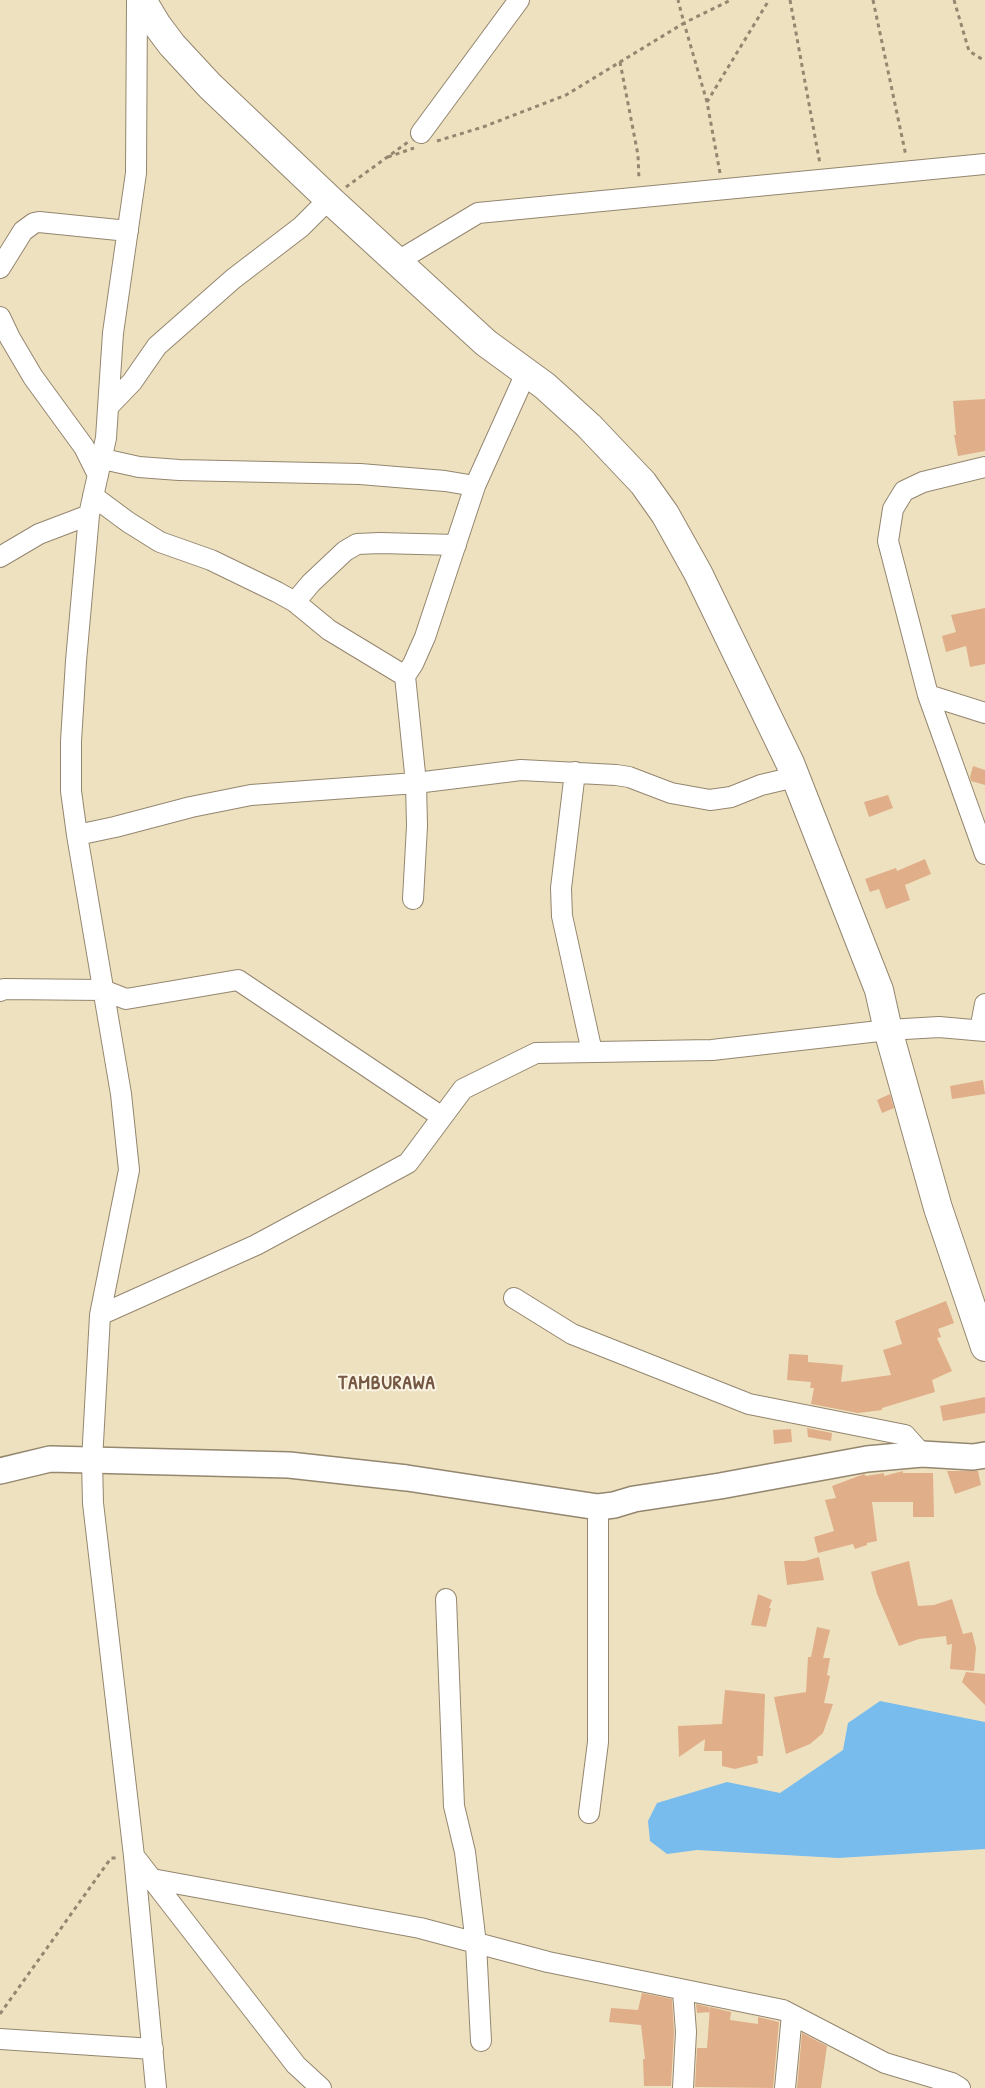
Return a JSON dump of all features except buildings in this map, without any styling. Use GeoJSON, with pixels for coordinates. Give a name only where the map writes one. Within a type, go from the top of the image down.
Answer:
{"type":"FeatureCollection","features":[{"type":"Feature","properties":{"kind":"main road"},"geometry":{"type":"LineString","coordinates":[[142,0],[157,25],[194,68],[265,139],[486,344],[545,386],[608,444],[643,483],[665,514],[698,573],[796,777],[879,990],[888,1030],[938,1208],[985,1347]]}},
{"type":"Feature","properties":{"kind":"street"},"geometry":{"type":"LineString","coordinates":[[137,0],[136,173],[113,334],[106,438],[91,506],[76,661],[71,741],[71,791],[76,835],[121,1094],[130,1170],[100,1315],[92,1461],[93,1502],[134,1856],[154,2049],[156,2088]]}},
{"type":"Feature","properties":{"kind":"street"},"geometry":{"type":"LineString","coordinates":[[424,141],[520,0]]}},
{"type":"Feature","properties":{"kind":"street"},"geometry":{"type":"LineString","coordinates":[[398,261],[478,213],[985,164]]}},
{"type":"Feature","properties":{"kind":"street"},"geometry":{"type":"LineString","coordinates":[[108,407],[132,382],[157,346],[233,279],[301,227],[329,199]]}},
{"type":"Feature","properties":{"kind":"street"},"geometry":{"type":"LineString","coordinates":[[0,268],[23,231],[34,223],[40,222],[128,231]]}},
{"type":"Feature","properties":{"kind":"street"},"geometry":{"type":"LineString","coordinates":[[0,317],[24,361],[100,467]]}},
{"type":"Feature","properties":{"kind":"street"},"geometry":{"type":"LineString","coordinates":[[413,899],[417,826],[416,783],[406,676],[425,637],[475,486],[526,373]]}},
{"type":"Feature","properties":{"kind":"street"},"geometry":{"type":"LineString","coordinates":[[100,467],[360,474],[445,481],[475,486]]}},
{"type":"Feature","properties":{"kind":"street"},"geometry":{"type":"LineString","coordinates":[[985,467],[923,482],[904,491],[893,509],[888,541],[928,695],[985,854]]}},
{"type":"Feature","properties":{"kind":"street"},"geometry":{"type":"LineString","coordinates":[[0,557],[91,506]]}},
{"type":"Feature","properties":{"kind":"street"},"geometry":{"type":"LineString","coordinates":[[91,506],[154,539],[246,576],[295,602],[329,630],[406,676]]}},
{"type":"Feature","properties":{"kind":"street"},"geometry":{"type":"LineString","coordinates":[[295,602],[345,551],[357,544],[456,546]]}},
{"type":"Feature","properties":{"kind":"street"},"geometry":{"type":"LineString","coordinates":[[928,695],[985,713]]}},
{"type":"Feature","properties":{"kind":"street"},"geometry":{"type":"LineString","coordinates":[[76,835],[115,828],[191,808],[251,795],[416,783],[521,770],[629,777],[671,793],[710,800],[731,797],[761,785],[796,777]]}},
{"type":"Feature","properties":{"kind":"street"},"geometry":{"type":"LineString","coordinates":[[574,772],[560,888],[562,916],[592,1052]]}},
{"type":"Feature","properties":{"kind":"street"},"geometry":{"type":"LineString","coordinates":[[1,988],[103,990],[126,999],[238,980],[442,1117]]}},
{"type":"Feature","properties":{"kind":"street"},"geometry":{"type":"LineString","coordinates":[[100,1315],[256,1245],[408,1163],[463,1089],[536,1054],[712,1050],[888,1030],[939,1027],[982,1030],[985,1004]]}},
{"type":"Feature","properties":{"kind":"street"},"geometry":{"type":"LineString","coordinates":[[514,1298],[572,1334],[749,1404],[905,1435],[922,1454]]}},
{"type":"Feature","properties":{"kind":"street"},"geometry":{"type":"LineString","coordinates":[[0,1471],[50,1459],[289,1465],[406,1478],[598,1507],[867,1458],[922,1454],[965,1457],[985,1455]]}},
{"type":"Feature","properties":{"kind":"street"},"geometry":{"type":"LineString","coordinates":[[589,1814],[598,1742],[598,1507]]}},
{"type":"Feature","properties":{"kind":"street"},"geometry":{"type":"LineString","coordinates":[[446,1599],[454,1806],[465,1852],[476,1944],[481,2041]]}},
{"type":"Feature","properties":{"kind":"street"},"geometry":{"type":"LineString","coordinates":[[134,1856],[296,2064],[322,2088]]}},
{"type":"Feature","properties":{"kind":"street"},"geometry":{"type":"LineString","coordinates":[[152,1879],[420,1928],[548,1962],[783,2010],[885,2063],[952,2083],[960,2088]]}},
{"type":"Feature","properties":{"kind":"street"},"geometry":{"type":"LineString","coordinates":[[683,2088],[686,2032],[684,1991]]}},
{"type":"Feature","properties":{"kind":"street"},"geometry":{"type":"LineString","coordinates":[[785,2088],[792,2015]]}},
{"type":"Feature","properties":{"kind":"street"},"geometry":{"type":"LineString","coordinates":[[0,2039],[154,2049]]}},
{"type":"Feature","properties":{"kind":"path"},"geometry":{"type":"LineString","coordinates":[[678,0],[707,102],[723,190]]}},
{"type":"Feature","properties":{"kind":"path"},"geometry":{"type":"LineString","coordinates":[[329,199],[388,157],[424,141],[483,127],[566,95],[684,23],[731,0]]}},
{"type":"Feature","properties":{"kind":"path"},"geometry":{"type":"LineString","coordinates":[[707,102],[769,0]]}},
{"type":"Feature","properties":{"kind":"path"},"geometry":{"type":"LineString","coordinates":[[790,0],[823,180]]}},
{"type":"Feature","properties":{"kind":"path"},"geometry":{"type":"LineString","coordinates":[[873,0],[910,172]]}},
{"type":"Feature","properties":{"kind":"path"},"geometry":{"type":"LineString","coordinates":[[954,0],[969,51],[985,61]]}},
{"type":"Feature","properties":{"kind":"path"},"geometry":{"type":"LineString","coordinates":[[620,62],[638,155],[640,198]]}},
{"type":"Feature","properties":{"kind":"path"},"geometry":{"type":"LineString","coordinates":[[388,157],[424,141]]}},
{"type":"Feature","properties":{"kind":"path"},"geometry":{"type":"LineString","coordinates":[[0,2014],[111,1858],[134,1856]]}},
{"type":"Feature","properties":{"kind":"water"},"geometry":{"type":"Polygon","coordinates":[[[880,1701],[985,1722],[985,1849],[838,1858],[697,1850],[667,1854],[650,1841],[648,1821],[657,1803],[727,1782],[780,1793],[843,1750],[848,1723],[880,1701]]]}},
{"type":"Feature","properties":{"kind":"district","name":"TAMBURAWA"},"geometry":{"type":"Point","coordinates":[387,1384]}}]}
